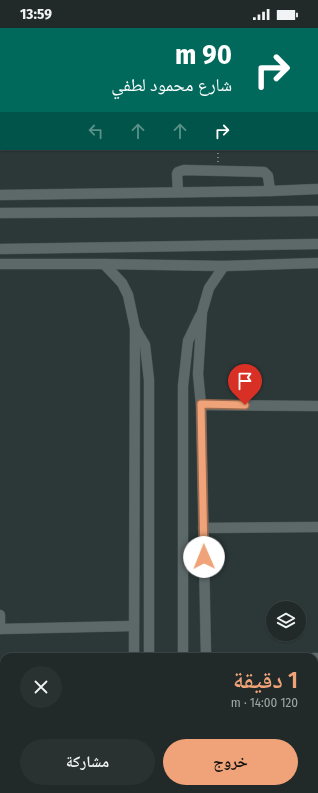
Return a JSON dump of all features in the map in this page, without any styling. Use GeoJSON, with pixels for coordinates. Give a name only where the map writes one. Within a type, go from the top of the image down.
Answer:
{"type":"FeatureCollection","features":[{"type":"Feature","properties":{"kind":"street"},"geometry":{"type":"LineString","coordinates":[[178,192],[177,174],[178,172],[184,170],[264,172],[268,176],[270,191]]}},
{"type":"Feature","properties":{"kind":"street"},"geometry":{"type":"LineString","coordinates":[[0,195],[318,189]]}},
{"type":"Feature","properties":{"kind":"street"},"geometry":{"type":"LineString","coordinates":[[0,213],[318,211]]}},
{"type":"Feature","properties":{"kind":"street"},"geometry":{"type":"LineString","coordinates":[[0,249],[318,244]]}},
{"type":"Feature","properties":{"kind":"street"},"geometry":{"type":"LineString","coordinates":[[0,264],[224,266],[318,263]]}},
{"type":"Feature","properties":{"kind":"street"},"geometry":{"type":"LineString","coordinates":[[104,264],[122,283],[128,295],[135,328],[134,653]]}},
{"type":"Feature","properties":{"kind":"street"},"geometry":{"type":"LineString","coordinates":[[183,653],[183,386],[188,341],[202,312],[209,288],[224,266]]}},
{"type":"Feature","properties":{"kind":"street"},"geometry":{"type":"LineString","coordinates":[[202,312],[198,374],[201,404],[206,653]]}},
{"type":"Feature","properties":{"kind":"street"},"geometry":{"type":"LineString","coordinates":[[135,328],[145,345],[149,380],[149,653]]}},
{"type":"Feature","properties":{"kind":"street"},"geometry":{"type":"LineString","coordinates":[[201,404],[318,406]]}},
{"type":"Feature","properties":{"kind":"street"},"geometry":{"type":"LineString","coordinates":[[203,528],[318,527]]}},
{"type":"Feature","properties":{"kind":"street"},"geometry":{"type":"LineString","coordinates":[[0,615],[0,629],[133,626]]}},
{"type":"Feature","properties":{"kind":"route"},"geometry":{"type":"LineString","coordinates":[[204,557],[201,404],[245,405]]}}]}
